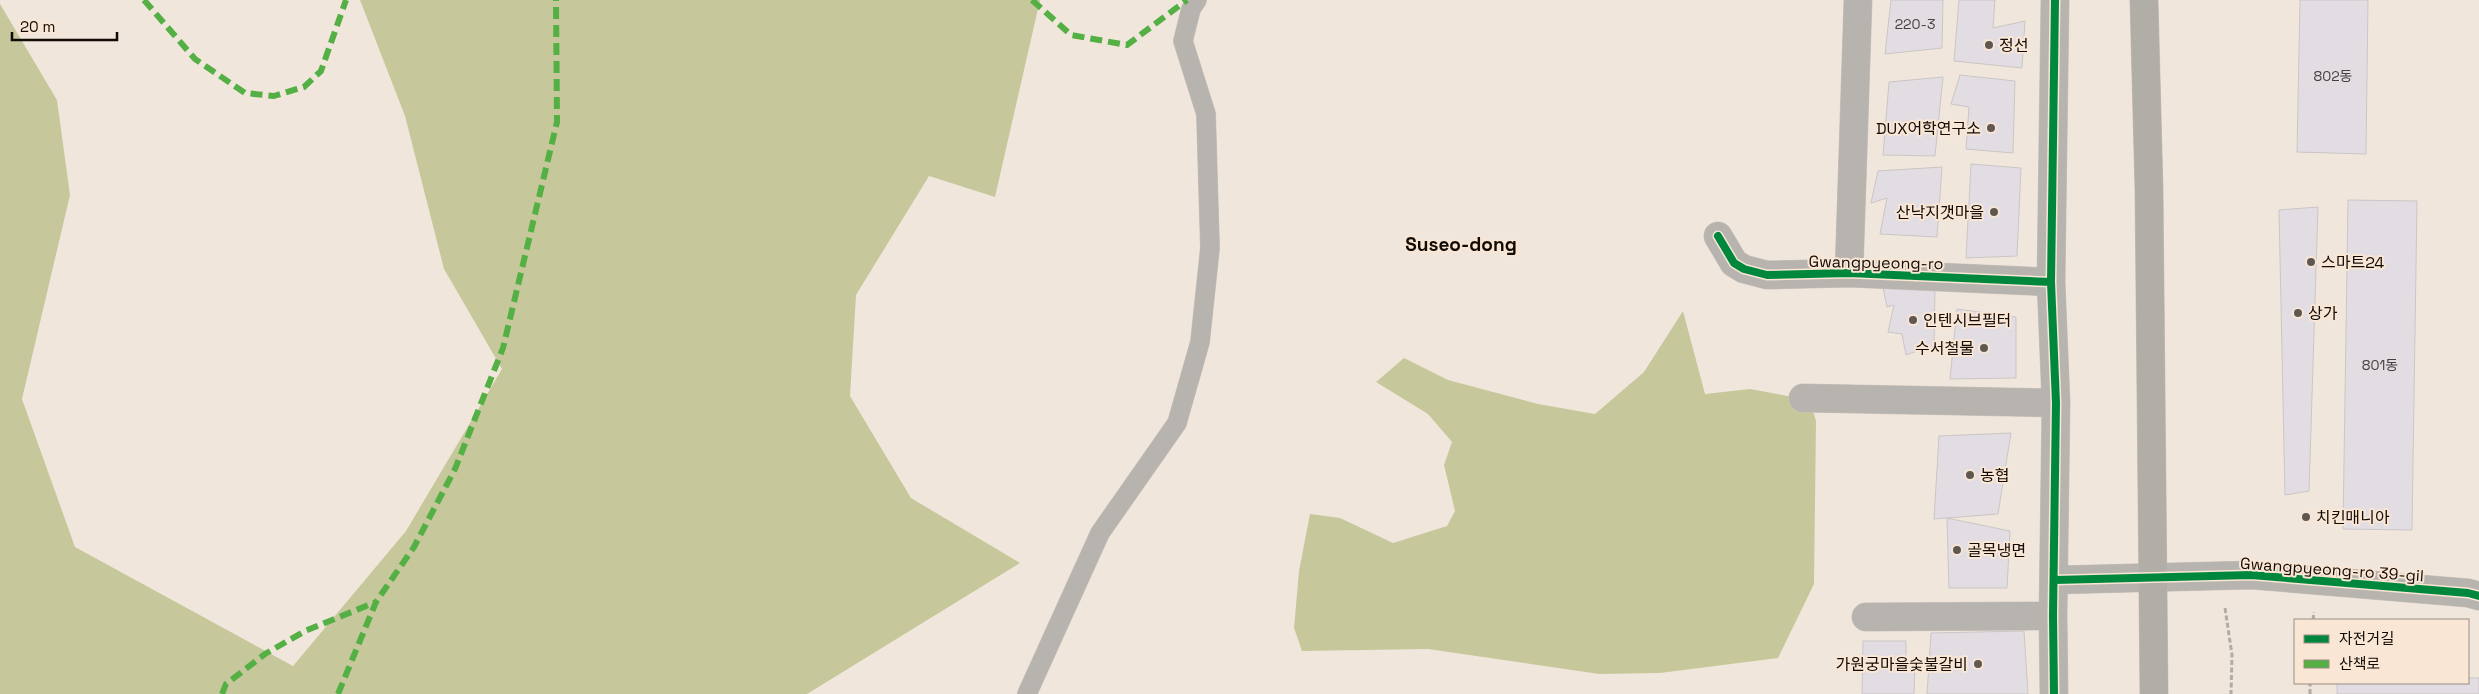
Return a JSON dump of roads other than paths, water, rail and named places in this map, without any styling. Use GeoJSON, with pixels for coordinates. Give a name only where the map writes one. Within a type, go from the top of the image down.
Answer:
{"type":"FeatureCollection","features":[{"type":"Feature","properties":{"kind":"main road"},"geometry":{"type":"LineString","coordinates":[[2144,0],[2149,190],[2154,694]]}},
{"type":"Feature","properties":{"kind":"street","name":"Gwangpyeong-ro"},"geometry":{"type":"LineString","coordinates":[[1849,273],[1858,0]]}},
{"type":"Feature","properties":{"kind":"street"},"geometry":{"type":"LineString","coordinates":[[2054,694],[2053,616],[2056,403],[2051,282],[2055,0]]}},
{"type":"Feature","properties":{"kind":"street","name":"Gwangpyeong-ro"},"geometry":{"type":"LineString","coordinates":[[1718,236],[1734,263],[1744,270],[1767,275],[1849,273],[2051,282]]}},
{"type":"Feature","properties":{"kind":"street"},"geometry":{"type":"LineString","coordinates":[[1803,398],[2056,403]]}},
{"type":"Feature","properties":{"kind":"street","name":"Gwangpyeong-ro 39-gil"},"geometry":{"type":"LineString","coordinates":[[2054,580],[2152,576],[2251,575],[2468,592],[2479,596]]}},
{"type":"Feature","properties":{"kind":"street"},"geometry":{"type":"LineString","coordinates":[[1866,617],[2053,616]]}},
{"type":"Feature","properties":{"kind":"lane"},"geometry":{"type":"LineString","coordinates":[[1026,694],[1100,533],[1177,423],[1200,342],[1210,248],[1206,114],[1183,41],[1191,9],[1197,0]]}},
{"type":"Feature","properties":{"kind":"place","name":"정선"},"geometry":{"type":"Point","coordinates":[1989,45]}},
{"type":"Feature","properties":{"kind":"place","name":"DUX어학연구소"},"geometry":{"type":"Point","coordinates":[1991,128]}},
{"type":"Feature","properties":{"kind":"place","name":"산낙지갯마을"},"geometry":{"type":"Point","coordinates":[1994,212]}},
{"type":"Feature","properties":{"kind":"place","name":"스마트24"},"geometry":{"type":"Point","coordinates":[2311,262]}},
{"type":"Feature","properties":{"kind":"place","name":"상가"},"geometry":{"type":"Point","coordinates":[2298,313]}},
{"type":"Feature","properties":{"kind":"place","name":"인텐시브필터"},"geometry":{"type":"Point","coordinates":[1913,320]}},
{"type":"Feature","properties":{"kind":"place","name":"수서철물"},"geometry":{"type":"Point","coordinates":[1984,348]}},
{"type":"Feature","properties":{"kind":"place","name":"농협"},"geometry":{"type":"Point","coordinates":[1970,475]}},
{"type":"Feature","properties":{"kind":"place","name":"치킨매니아"},"geometry":{"type":"Point","coordinates":[2306,517]}},
{"type":"Feature","properties":{"kind":"place","name":"골목냉면"},"geometry":{"type":"Point","coordinates":[1957,550]}},
{"type":"Feature","properties":{"kind":"place","name":"가원궁마을숯불갈비"},"geometry":{"type":"Point","coordinates":[1978,664]}},
{"type":"Feature","properties":{"kind":"district","name":"Suseo-dong"},"geometry":{"type":"Point","coordinates":[1461,244]}}]}
